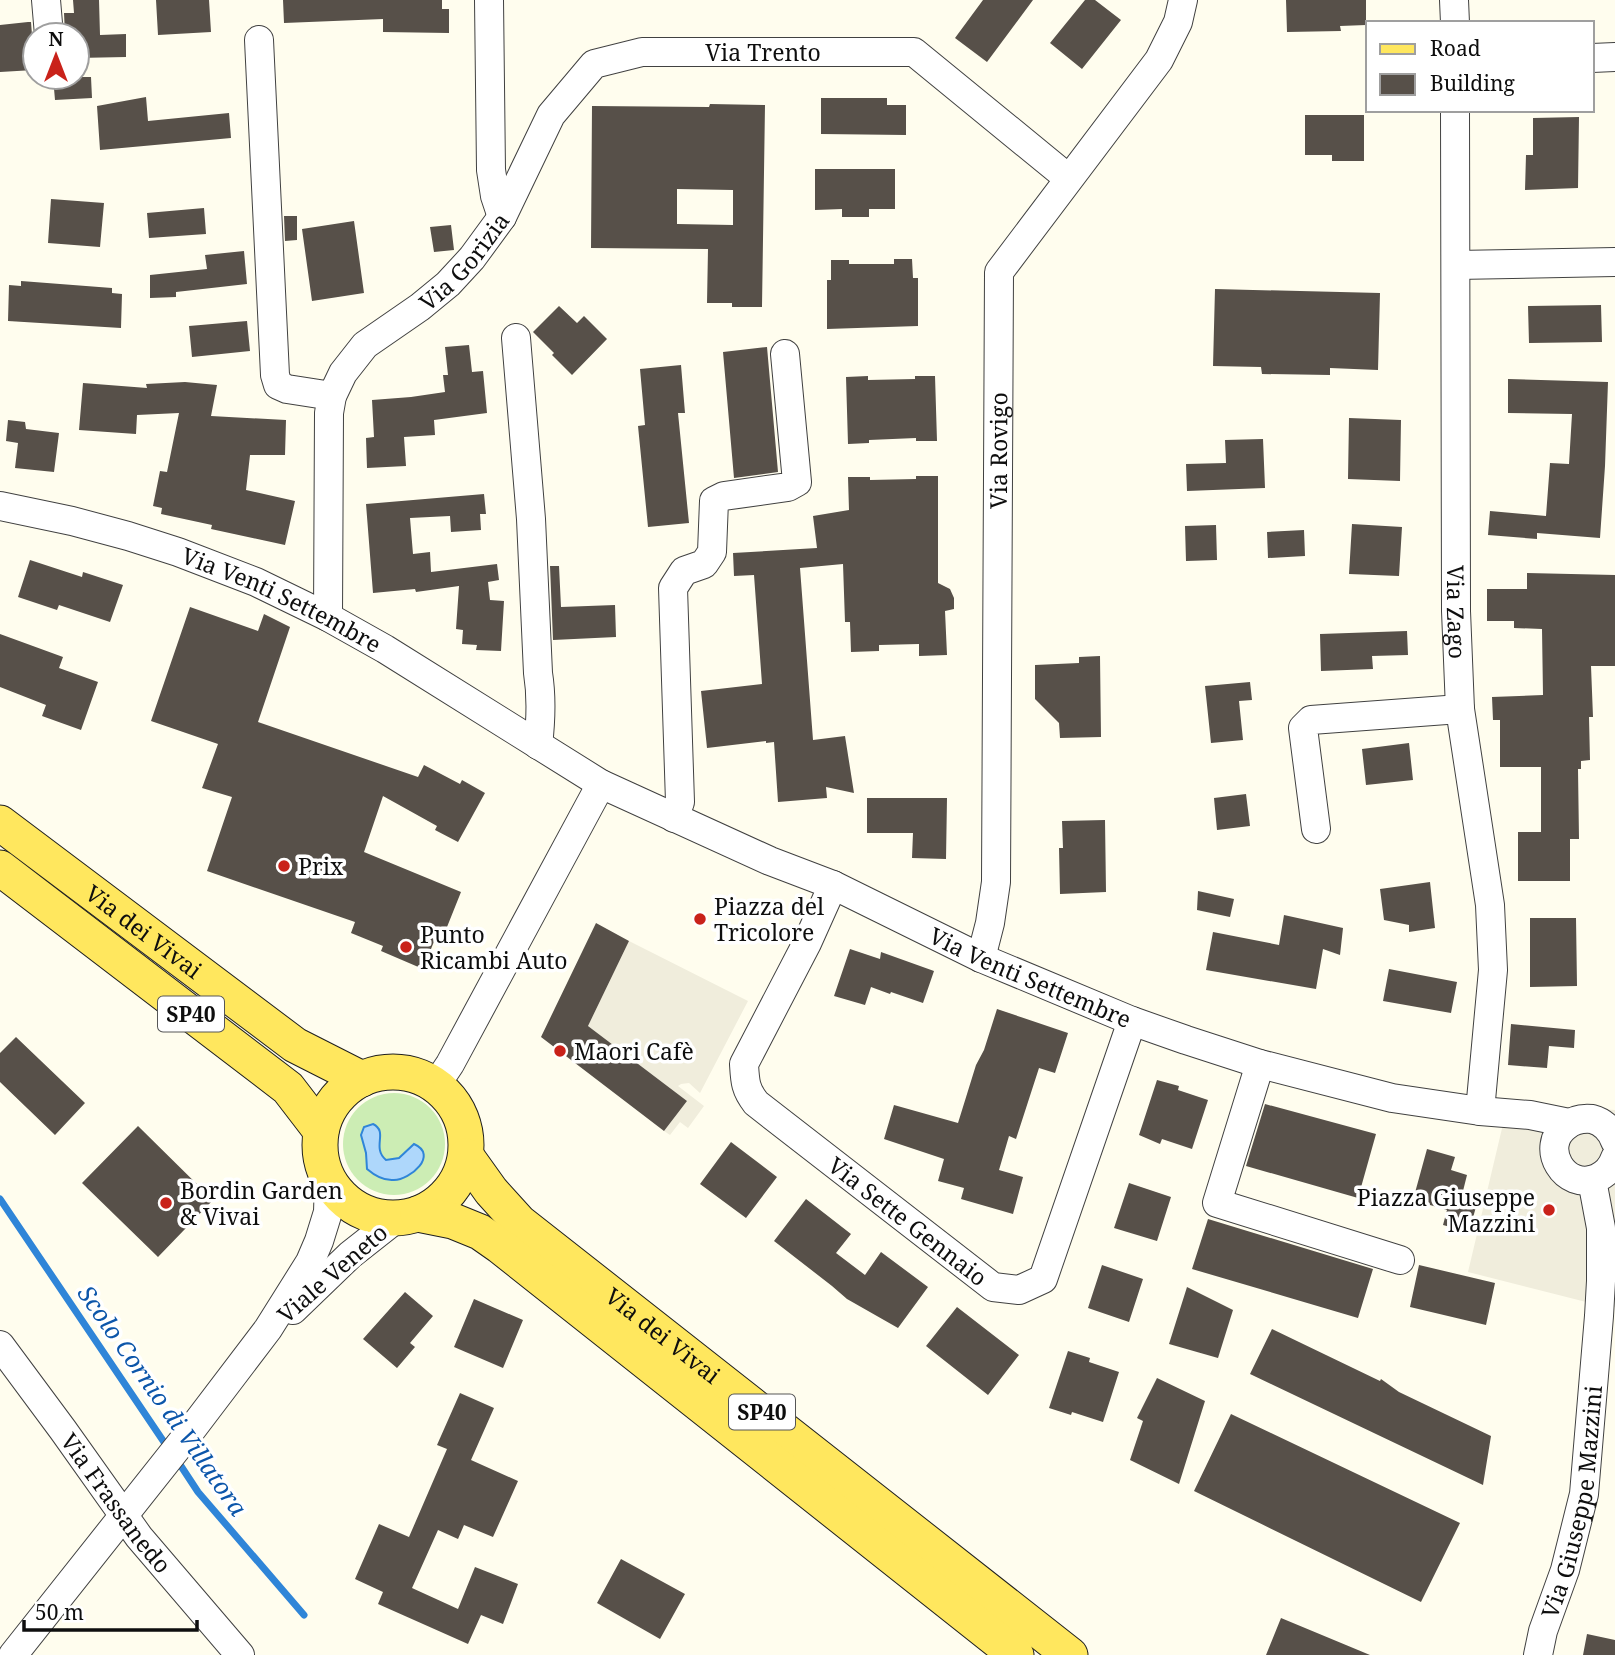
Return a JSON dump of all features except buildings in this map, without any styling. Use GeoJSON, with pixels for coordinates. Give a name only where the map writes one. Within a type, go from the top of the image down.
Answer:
{"type":"FeatureCollection","features":[{"type":"Feature","properties":{"kind":"main road","name":"Via dei Vivai"},"geometry":{"type":"LineString","coordinates":[[0,823],[295,1045],[362,1079]]}},
{"type":"Feature","properties":{"kind":"main road","name":"Via dei Vivai"},"geometry":{"type":"LineString","coordinates":[[0,868],[288,1088],[321,1130]]}},
{"type":"Feature","properties":{"kind":"main road","name":"SP40"},"geometry":{"type":"LineString","coordinates":[[321,1130],[329,1110],[343,1091],[362,1079],[380,1073],[400,1072],[419,1076],[436,1085],[451,1099],[461,1116],[466,1136],[466,1156],[461,1175],[450,1192],[436,1205],[408,1216],[375,1216],[355,1208],[338,1194],[328,1180]]}},
{"type":"Feature","properties":{"kind":"main road"},"geometry":{"type":"LineString","coordinates":[[321,1130],[320,1153],[328,1180]]}},
{"type":"Feature","properties":{"kind":"main road","name":"Via dei Vivai"},"geometry":{"type":"LineString","coordinates":[[466,1156],[491,1191],[519,1222],[1070,1655]]}},
{"type":"Feature","properties":{"kind":"main road","name":"Via dei Vivai"},"geometry":{"type":"LineString","coordinates":[[408,1216],[453,1221],[480,1232],[500,1245],[1016,1655]]}},
{"type":"Feature","properties":{"kind":"street"},"geometry":{"type":"LineString","coordinates":[[46,0],[48,21]]}},
{"type":"Feature","properties":{"kind":"street","name":"Via Gorizia"},"geometry":{"type":"LineString","coordinates":[[328,617],[328,435],[332,396],[343,373],[365,345],[448,284],[472,258],[502,217],[491,170],[489,0]]}},
{"type":"Feature","properties":{"kind":"street","name":"Via Rovigo"},"geometry":{"type":"LineString","coordinates":[[981,958],[996,882],[999,272],[1159,60],[1178,22],[1183,0]]}},
{"type":"Feature","properties":{"kind":"street"},"geometry":{"type":"LineString","coordinates":[[1454,0],[1455,21]]}},
{"type":"Feature","properties":{"kind":"street"},"geometry":{"type":"LineString","coordinates":[[259,40],[275,375],[278,385],[287,389],[332,396]]}},
{"type":"Feature","properties":{"kind":"street","name":"Via Trento"},"geometry":{"type":"LineString","coordinates":[[502,217],[551,115],[594,64],[642,52],[914,52],[1068,178]]}},
{"type":"Feature","properties":{"kind":"street"},"geometry":{"type":"LineString","coordinates":[[1594,58],[1615,57]]}},
{"type":"Feature","properties":{"kind":"street","name":"Via Zago"},"geometry":{"type":"LineString","coordinates":[[1455,112],[1455,611],[1460,709],[1490,905],[1493,970],[1480,1111]]}},
{"type":"Feature","properties":{"kind":"street"},"geometry":{"type":"LineString","coordinates":[[1456,265],[1615,262]]}},
{"type":"Feature","properties":{"kind":"street"},"geometry":{"type":"LineString","coordinates":[[516,338],[531,519],[542,708],[538,745]]}},
{"type":"Feature","properties":{"kind":"street"},"geometry":{"type":"LineString","coordinates":[[674,818],[680,802],[673,588],[684,571],[704,564],[712,552],[714,501],[724,496],[788,487],[797,482],[785,354]]}},
{"type":"Feature","properties":{"kind":"street","name":"Via Venti Settembre"},"geometry":{"type":"LineString","coordinates":[[0,506],[72,521],[178,552],[256,582],[328,617],[442,684],[601,784],[770,860],[833,885],[981,958],[1132,1021],[1260,1064],[1392,1098],[1480,1111]]}},
{"type":"Feature","properties":{"kind":"street"},"geometry":{"type":"LineString","coordinates":[[1316,829],[1303,728],[1311,720],[1460,709]]}},
{"type":"Feature","properties":{"kind":"street"},"geometry":{"type":"LineString","coordinates":[[436,1085],[450,1064],[601,784]]}},
{"type":"Feature","properties":{"kind":"street","name":"Via Sette Gennaio"},"geometry":{"type":"LineString","coordinates":[[833,885],[807,943],[744,1064],[746,1086],[756,1102],[993,1287],[1019,1290],[1043,1279],[1132,1021]]}},
{"type":"Feature","properties":{"kind":"street"},"geometry":{"type":"LineString","coordinates":[[1260,1064],[1217,1203],[1400,1260]]}},
{"type":"Feature","properties":{"kind":"street"},"geometry":{"type":"LineString","coordinates":[[1480,1111],[1530,1115],[1569,1123]]}},
{"type":"Feature","properties":{"kind":"street"},"geometry":{"type":"LineString","coordinates":[[1480,1111],[1537,1137],[1554,1156],[1564,1173],[1582,1181],[1601,1177],[1608,1170],[1615,1142],[1606,1127],[1598,1121],[1578,1119],[1569,1123],[1556,1137],[1554,1156]]}},
{"type":"Feature","properties":{"kind":"street","name":"Viale Veneto"},"geometry":{"type":"LineString","coordinates":[[13,1655],[268,1329],[310,1262],[319,1241],[328,1212],[328,1180]]}},
{"type":"Feature","properties":{"kind":"street","name":"Via Giuseppe Mazzini"},"geometry":{"type":"LineString","coordinates":[[1538,1655],[1543,1631],[1565,1570],[1584,1494],[1601,1281],[1601,1227],[1592,1180]]}},
{"type":"Feature","properties":{"kind":"street","name":"Viale Veneto"},"geometry":{"type":"LineString","coordinates":[[268,1329],[295,1308],[350,1255],[408,1216]]}},
{"type":"Feature","properties":{"kind":"street","name":"Via Frassanedo"},"geometry":{"type":"LineString","coordinates":[[0,1345],[139,1537],[240,1655]]}},
{"type":"Feature","properties":{"kind":"green space"},"geometry":{"type":"Polygon","coordinates":[[[394,1093],[413,1097],[430,1108],[441,1125],[445,1144],[441,1163],[430,1180],[413,1191],[394,1195],[375,1191],[358,1180],[347,1163],[343,1144],[347,1125],[358,1108],[375,1097],[394,1093]]]}},
{"type":"Feature","properties":{"kind":"shaded area","name":"Piazza del Tricolore"},"geometry":{"type":"Polygon","coordinates":[[[629,941],[748,1001],[700,1093],[689,1083],[678,1086],[704,1106],[688,1128],[680,1122],[670,1135],[664,1131],[687,1101],[588,1026],[629,941]]]}},
{"type":"Feature","properties":{"kind":"shaded area","name":"Piazza Giuseppe Mazzini"},"geometry":{"type":"Polygon","coordinates":[[[1508,1103],[1615,1110],[1615,1307],[1468,1272],[1508,1103]]]}},
{"type":"Feature","properties":{"kind":"water"},"geometry":{"type":"Polygon","coordinates":[[[373,1124],[380,1131],[380,1150],[386,1160],[399,1158],[414,1144],[421,1149],[423,1160],[414,1172],[400,1179],[390,1180],[367,1169],[361,1135],[364,1127],[373,1124]]]}},
{"type":"Feature","properties":{"kind":"waterway","name":"Scolo Cornio di Villatora"},"geometry":{"type":"LineString","coordinates":[[0,1199],[168,1448]]}},
{"type":"Feature","properties":{"kind":"waterway","name":"Scolo Cornio di Villatora"},"geometry":{"type":"LineString","coordinates":[[177,1460],[198,1492],[304,1615]]}},
{"type":"Feature","properties":{"kind":"place","name":"Prix"},"geometry":{"type":"Point","coordinates":[284,866]}},
{"type":"Feature","properties":{"kind":"place","name":"Piazza del Tricolore"},"geometry":{"type":"Point","coordinates":[700,919]}},
{"type":"Feature","properties":{"kind":"place","name":"Punto Ricambi Auto"},"geometry":{"type":"Point","coordinates":[406,947]}},
{"type":"Feature","properties":{"kind":"place","name":"Maori Cafè"},"geometry":{"type":"Point","coordinates":[560,1051]}},
{"type":"Feature","properties":{"kind":"place","name":"Bordin Garden & Vivai"},"geometry":{"type":"Point","coordinates":[166,1203]}},
{"type":"Feature","properties":{"kind":"place","name":"Piazza Giuseppe Mazzini"},"geometry":{"type":"Point","coordinates":[1549,1210]}}]}
